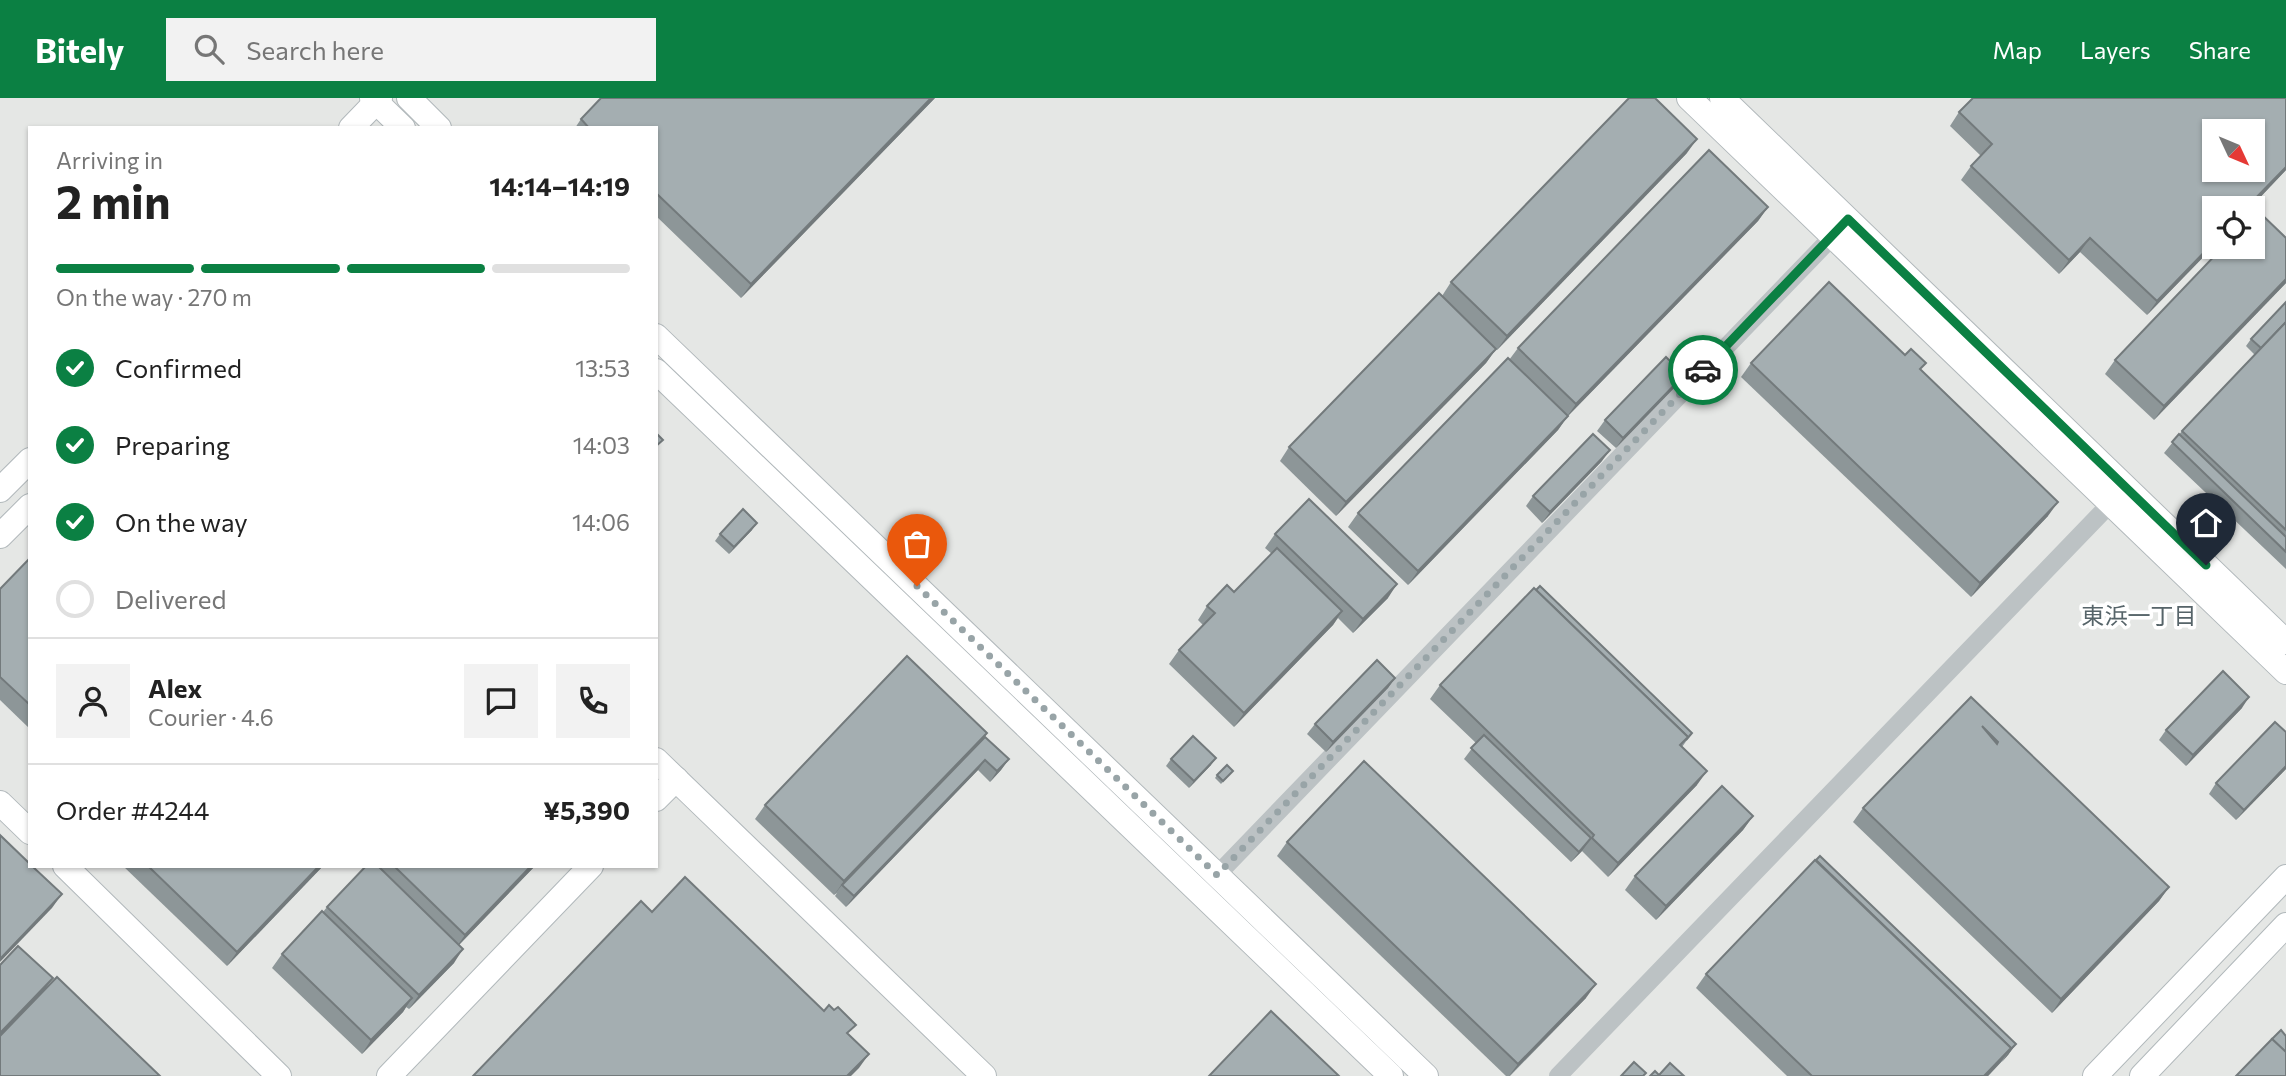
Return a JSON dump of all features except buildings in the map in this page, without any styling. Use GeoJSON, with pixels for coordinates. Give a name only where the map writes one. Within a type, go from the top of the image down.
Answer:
{"type":"FeatureCollection","features":[{"type":"Feature","properties":{"kind":"street"},"geometry":{"type":"LineString","coordinates":[[1689,98],[1840,228],[2118,495],[2286,672]]}},
{"type":"Feature","properties":{"kind":"street"},"geometry":{"type":"LineString","coordinates":[[1722,98],[1840,228]]}},
{"type":"Feature","properties":{"kind":"street"},"geometry":{"type":"LineString","coordinates":[[353,126],[376,99],[398,126]]}},
{"type":"Feature","properties":{"kind":"street"},"geometry":{"type":"LineString","coordinates":[[400,126],[416,101],[437,126]]}},
{"type":"Feature","properties":{"kind":"street"},"geometry":{"type":"LineString","coordinates":[[1200,893],[1840,228]]}},
{"type":"Feature","properties":{"kind":"street"},"geometry":{"type":"LineString","coordinates":[[658,338],[1426,1076]]}},
{"type":"Feature","properties":{"kind":"street"},"geometry":{"type":"LineString","coordinates":[[658,373],[1391,1076]]}},
{"type":"Feature","properties":{"kind":"street"},"geometry":{"type":"LineString","coordinates":[[0,490],[28,462]]}},
{"type":"Feature","properties":{"kind":"street"},"geometry":{"type":"LineString","coordinates":[[2118,495],[2286,642]]}},
{"type":"Feature","properties":{"kind":"street"},"geometry":{"type":"LineString","coordinates":[[1558,1076],[2118,495]]}},
{"type":"Feature","properties":{"kind":"street"},"geometry":{"type":"LineString","coordinates":[[0,536],[28,508]]}},
{"type":"Feature","properties":{"kind":"street"},"geometry":{"type":"LineString","coordinates":[[658,762],[984,1076]]}},
{"type":"Feature","properties":{"kind":"street"},"geometry":{"type":"LineString","coordinates":[[658,797],[676,779]]}},
{"type":"Feature","properties":{"kind":"street"},"geometry":{"type":"LineString","coordinates":[[0,803],[28,830]]}},
{"type":"Feature","properties":{"kind":"street"},"geometry":{"type":"LineString","coordinates":[[67,868],[279,1076]]}},
{"type":"Feature","properties":{"kind":"street"},"geometry":{"type":"LineString","coordinates":[[389,1076],[590,868]]}},
{"type":"Feature","properties":{"kind":"street"},"geometry":{"type":"LineString","coordinates":[[2095,1076],[2286,877]]}},
{"type":"Feature","properties":{"kind":"street"},"geometry":{"type":"LineString","coordinates":[[2141,1076],[2286,925]]}},
{"type":"Feature","properties":{"kind":"shaded area"},"geometry":{"type":"Polygon","coordinates":[[[0,98],[2286,98],[2286,1076],[0,1076],[0,98]]]}},
{"type":"Feature","properties":{"kind":"way so far"},"geometry":{"type":"LineString","coordinates":[[917,586],[1217,875],[1703,370]]}},
{"type":"Feature","properties":{"kind":"district","name":"東浜一丁目"},"geometry":{"type":"Point","coordinates":[2139,616]}},
{"type":"Feature","properties":{"kind":"route"},"geometry":{"type":"LineString","coordinates":[[1703,370],[1848,219],[2206,565]]}}]}
